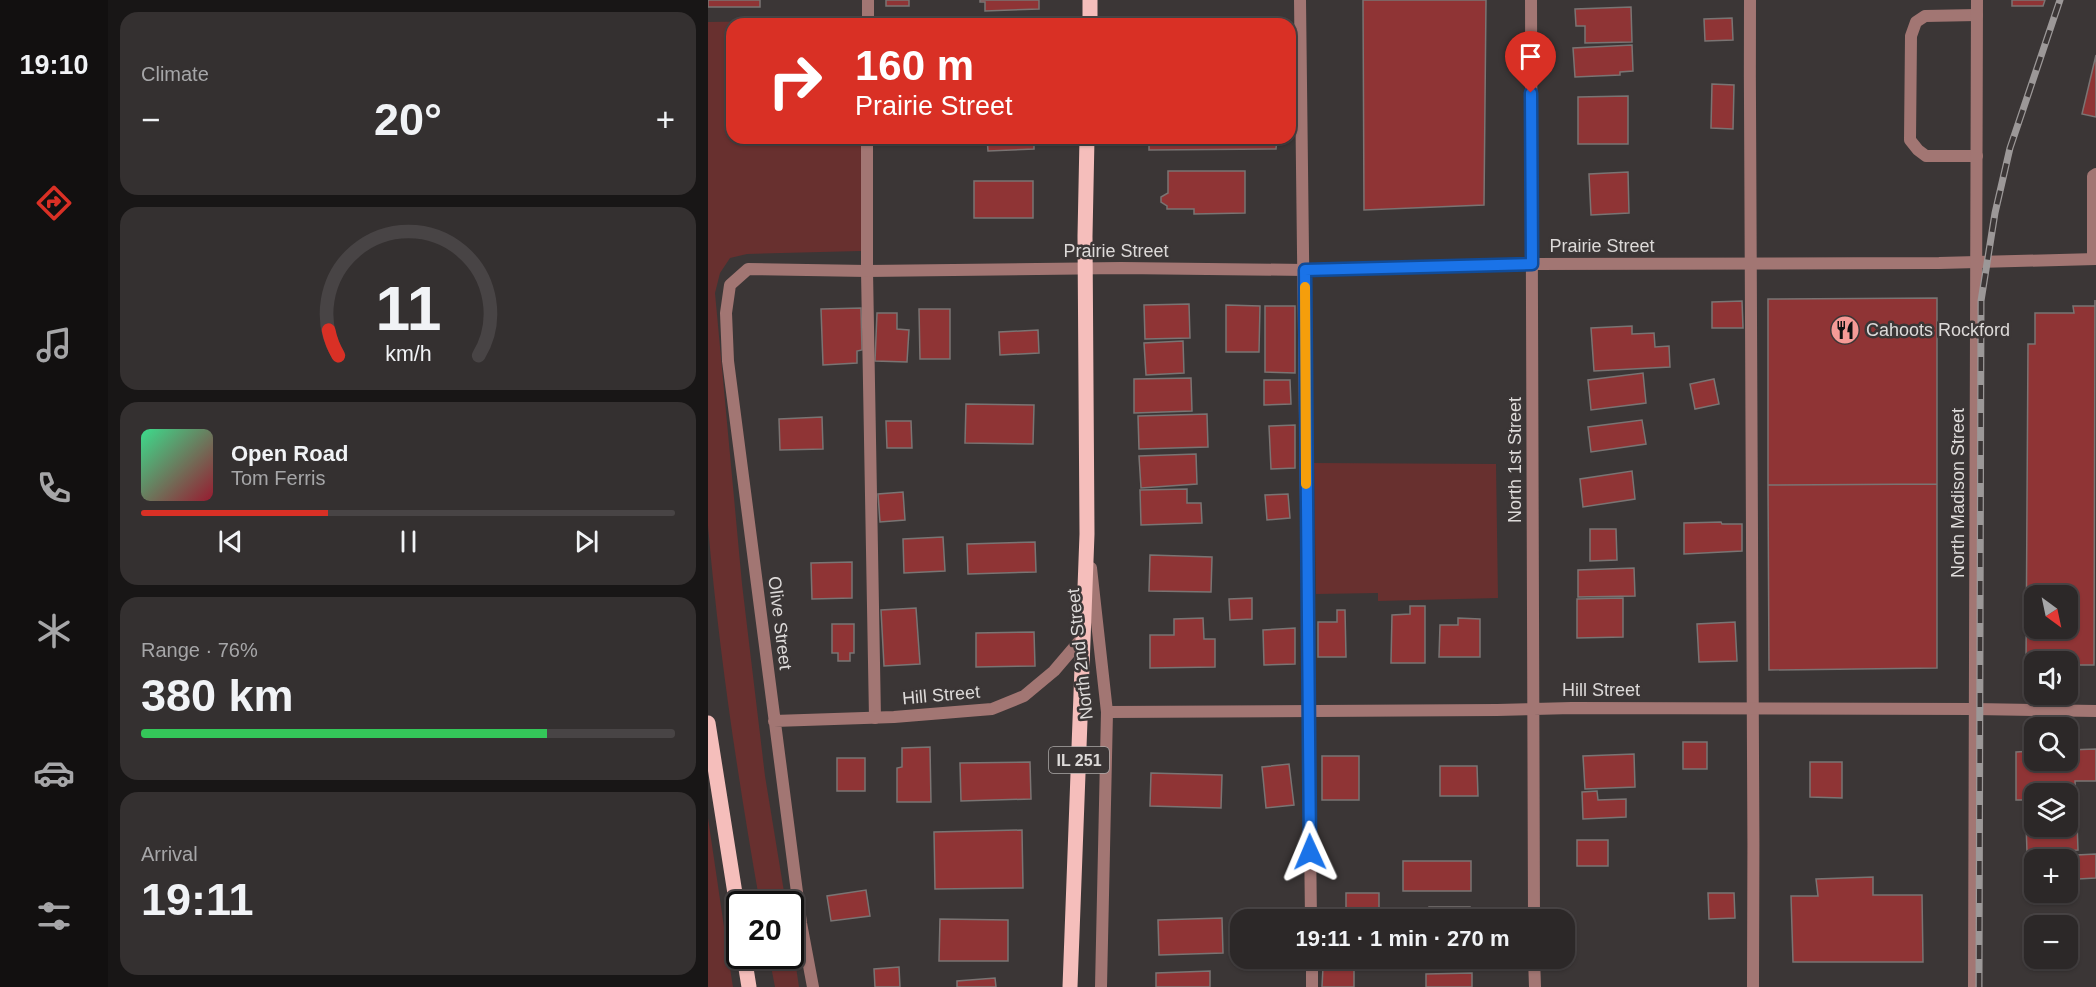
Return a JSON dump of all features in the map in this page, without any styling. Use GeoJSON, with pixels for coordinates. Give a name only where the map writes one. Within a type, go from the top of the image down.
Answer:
{"type":"FeatureCollection","features":[{"type":"Feature","properties":{"kind":"main road"},"geometry":{"type":"LineString","coordinates":[[1090,0],[1090,18]]}},
{"type":"Feature","properties":{"kind":"main road","name":"North 2nd Street"},"geometry":{"type":"LineString","coordinates":[[1070,987],[1087,534],[1087,144]]}},
{"type":"Feature","properties":{"kind":"main road"},"geometry":{"type":"LineString","coordinates":[[708,723],[735,891]]}},
{"type":"Feature","properties":{"kind":"main road"},"geometry":{"type":"LineString","coordinates":[[746,969],[749,987]]}},
{"type":"Feature","properties":{"kind":"street"},"geometry":{"type":"LineString","coordinates":[[867,0],[867,18]]}},
{"type":"Feature","properties":{"kind":"street"},"geometry":{"type":"LineString","coordinates":[[1300,0],[1311,909]]}},
{"type":"Feature","properties":{"kind":"street","name":"North 1st Street"},"geometry":{"type":"LineString","coordinates":[[1531,0],[1534,909]]}},
{"type":"Feature","properties":{"kind":"street"},"geometry":{"type":"LineString","coordinates":[[1750,0],[1749,264],[1755,708],[1753,987]]}},
{"type":"Feature","properties":{"kind":"street","name":"North Madison Street"},"geometry":{"type":"LineString","coordinates":[[1974,987],[1977,0]]}},
{"type":"Feature","properties":{"kind":"street"},"geometry":{"type":"LineString","coordinates":[[1977,15],[1925,16],[1916,22],[1911,36],[1910,140],[1926,156],[1977,156]]}},
{"type":"Feature","properties":{"kind":"street"},"geometry":{"type":"LineString","coordinates":[[867,144],[875,718]]}},
{"type":"Feature","properties":{"kind":"street"},"geometry":{"type":"LineString","coordinates":[[2095,259],[2093,176],[2096,174]]}},
{"type":"Feature","properties":{"kind":"street","name":"Prairie Street"},"geometry":{"type":"LineString","coordinates":[[748,270],[867,272],[1121,268],[1305,270],[1532,264],[1939,264],[2095,259]]}},
{"type":"Feature","properties":{"kind":"street","name":"Olive Street"},"geometry":{"type":"LineString","coordinates":[[748,270],[730,285],[726,312],[728,361],[801,923],[813,987]]}},
{"type":"Feature","properties":{"kind":"street","name":"North 2nd Street"},"geometry":{"type":"LineString","coordinates":[[1087,534],[1107,712],[1101,987]]}},
{"type":"Feature","properties":{"kind":"street","name":"Hill Street"},"geometry":{"type":"LineString","coordinates":[[774,721],[875,718],[992,709],[1024,696],[1054,671],[1083,637]]}},
{"type":"Feature","properties":{"kind":"street","name":"Hill Street"},"geometry":{"type":"LineString","coordinates":[[1107,712],[1533,708],[2096,711]]}},
{"type":"Feature","properties":{"kind":"street"},"geometry":{"type":"LineString","coordinates":[[1312,969],[1312,987]]}},
{"type":"Feature","properties":{"kind":"street"},"geometry":{"type":"LineString","coordinates":[[1534,969],[1534,987]]}},
{"type":"Feature","properties":{"kind":"shaded area"},"geometry":{"type":"Polygon","coordinates":[[[708,22],[726,22],[726,144],[861,144],[861,251],[747,254],[730,258],[720,273],[715,293],[742,584],[765,776],[784,891],[758,891],[730,716],[708,526],[708,22]]]}},
{"type":"Feature","properties":{"kind":"shaded area"},"geometry":{"type":"Polygon","coordinates":[[[1314,463],[1496,464],[1498,598],[1378,601],[1378,593],[1316,594],[1314,463]]]}},
{"type":"Feature","properties":{"kind":"shaded area"},"geometry":{"type":"Polygon","coordinates":[[[708,818],[726,940],[726,969],[730,969],[733,987],[708,987],[708,818]]]}},
{"type":"Feature","properties":{"kind":"shaded area"},"geometry":{"type":"Polygon","coordinates":[[[772,969],[796,969],[799,987],[775,987],[772,969]]]}},
{"type":"Feature","properties":{"kind":"building"},"geometry":{"type":"Polygon","coordinates":[[[708,0],[760,0],[760,7],[708,7],[708,0]]]}},
{"type":"Feature","properties":{"kind":"building"},"geometry":{"type":"Polygon","coordinates":[[[886,0],[909,0],[909,6],[886,6],[886,0]]]}},
{"type":"Feature","properties":{"kind":"building"},"geometry":{"type":"Polygon","coordinates":[[[980,0],[1039,0],[1039,9],[985,11],[985,2],[980,2],[980,0]]]}},
{"type":"Feature","properties":{"kind":"building"},"geometry":{"type":"Polygon","coordinates":[[[1363,0],[1486,0],[1484,205],[1364,210],[1363,0]]]}},
{"type":"Feature","properties":{"kind":"building"},"geometry":{"type":"Polygon","coordinates":[[[2012,0],[2045,0],[2043,6],[2012,6],[2012,0]]]}},
{"type":"Feature","properties":{"kind":"building"},"geometry":{"type":"Polygon","coordinates":[[[1631,7],[1632,42],[1585,43],[1585,26],[1576,26],[1575,9],[1631,7]]]}},
{"type":"Feature","properties":{"kind":"building"},"geometry":{"type":"Polygon","coordinates":[[[1732,18],[1733,40],[1705,41],[1704,19],[1732,18]]]}},
{"type":"Feature","properties":{"kind":"building"},"geometry":{"type":"Polygon","coordinates":[[[1632,45],[1633,71],[1620,72],[1620,75],[1575,77],[1573,48],[1632,45]]]}},
{"type":"Feature","properties":{"kind":"building"},"geometry":{"type":"Polygon","coordinates":[[[2096,55],[2096,117],[2082,114],[2096,55]]]}},
{"type":"Feature","properties":{"kind":"building"},"geometry":{"type":"Polygon","coordinates":[[[1712,84],[1734,85],[1733,129],[1711,128],[1712,84]]]}},
{"type":"Feature","properties":{"kind":"building"},"geometry":{"type":"Polygon","coordinates":[[[1628,96],[1628,144],[1578,144],[1578,97],[1628,96]]]}},
{"type":"Feature","properties":{"kind":"building"},"geometry":{"type":"Polygon","coordinates":[[[987,144],[1034,144],[1034,149],[988,151],[987,144]]]}},
{"type":"Feature","properties":{"kind":"building"},"geometry":{"type":"Polygon","coordinates":[[[1149,144],[1276,144],[1276,149],[1149,150],[1149,144]]]}},
{"type":"Feature","properties":{"kind":"building"},"geometry":{"type":"Polygon","coordinates":[[[1168,171],[1245,171],[1245,213],[1194,214],[1194,209],[1167,209],[1167,206],[1161,202],[1161,197],[1168,193],[1168,171]]]}},
{"type":"Feature","properties":{"kind":"building"},"geometry":{"type":"Polygon","coordinates":[[[1628,172],[1629,213],[1591,215],[1589,174],[1628,172]]]}},
{"type":"Feature","properties":{"kind":"building"},"geometry":{"type":"Polygon","coordinates":[[[974,181],[1033,181],[1033,218],[974,218],[974,181]]]}},
{"type":"Feature","properties":{"kind":"building"},"geometry":{"type":"Polygon","coordinates":[[[1937,298],[1937,484],[1768,485],[1768,299],[1937,298]]]}},
{"type":"Feature","properties":{"kind":"building"},"geometry":{"type":"Polygon","coordinates":[[[1742,301],[1743,328],[1712,328],[1712,302],[1742,301]]]}},
{"type":"Feature","properties":{"kind":"building"},"geometry":{"type":"Polygon","coordinates":[[[1189,304],[1190,338],[1145,339],[1144,305],[1189,304]]]}},
{"type":"Feature","properties":{"kind":"building"},"geometry":{"type":"Polygon","coordinates":[[[1226,305],[1260,306],[1259,352],[1226,352],[1226,305]]]}},
{"type":"Feature","properties":{"kind":"building"},"geometry":{"type":"Polygon","coordinates":[[[1265,306],[1295,306],[1295,373],[1265,372],[1265,306]]]}},
{"type":"Feature","properties":{"kind":"building"},"geometry":{"type":"Polygon","coordinates":[[[2073,306],[2095,306],[2094,665],[2078,665],[2078,651],[2026,651],[2026,639],[2078,639],[2078,585],[2026,585],[2028,344],[2035,344],[2035,313],[2074,313],[2073,306]]]}},
{"type":"Feature","properties":{"kind":"building"},"geometry":{"type":"Polygon","coordinates":[[[861,308],[862,350],[857,351],[857,363],[823,365],[821,309],[861,308]]]}},
{"type":"Feature","properties":{"kind":"building"},"geometry":{"type":"Polygon","coordinates":[[[919,309],[950,309],[950,359],[920,359],[919,309]]]}},
{"type":"Feature","properties":{"kind":"building"},"geometry":{"type":"Polygon","coordinates":[[[877,313],[897,313],[897,329],[909,330],[907,362],[875,361],[877,313]]]}},
{"type":"Feature","properties":{"kind":"building"},"geometry":{"type":"Polygon","coordinates":[[[1632,326],[1632,334],[1654,333],[1655,347],[1669,346],[1670,367],[1594,371],[1591,328],[1632,326]]]}},
{"type":"Feature","properties":{"kind":"building"},"geometry":{"type":"Polygon","coordinates":[[[1038,330],[1039,353],[1000,355],[999,332],[1038,330]]]}},
{"type":"Feature","properties":{"kind":"building"},"geometry":{"type":"Polygon","coordinates":[[[1183,341],[1184,373],[1146,375],[1144,343],[1183,341]]]}},
{"type":"Feature","properties":{"kind":"building"},"geometry":{"type":"Polygon","coordinates":[[[1643,373],[1646,403],[1591,410],[1588,380],[1643,373]]]}},
{"type":"Feature","properties":{"kind":"building"},"geometry":{"type":"Polygon","coordinates":[[[1191,378],[1192,411],[1134,413],[1134,379],[1191,378]]]}},
{"type":"Feature","properties":{"kind":"building"},"geometry":{"type":"Polygon","coordinates":[[[1714,379],[1719,404],[1695,409],[1690,384],[1714,379]]]}},
{"type":"Feature","properties":{"kind":"building"},"geometry":{"type":"Polygon","coordinates":[[[1264,380],[1290,380],[1291,404],[1264,405],[1264,380]]]}},
{"type":"Feature","properties":{"kind":"building"},"geometry":{"type":"Polygon","coordinates":[[[966,404],[1034,405],[1033,444],[965,443],[966,404]]]}},
{"type":"Feature","properties":{"kind":"building"},"geometry":{"type":"Polygon","coordinates":[[[1207,414],[1208,447],[1139,449],[1138,416],[1207,414]]]}},
{"type":"Feature","properties":{"kind":"building"},"geometry":{"type":"Polygon","coordinates":[[[822,417],[823,449],[780,450],[779,419],[822,417]]]}},
{"type":"Feature","properties":{"kind":"building"},"geometry":{"type":"Polygon","coordinates":[[[1642,420],[1646,444],[1591,452],[1588,427],[1642,420]]]}},
{"type":"Feature","properties":{"kind":"building"},"geometry":{"type":"Polygon","coordinates":[[[886,421],[911,421],[912,448],[887,448],[886,421]]]}},
{"type":"Feature","properties":{"kind":"building"},"geometry":{"type":"Polygon","coordinates":[[[1295,425],[1295,468],[1271,469],[1269,426],[1295,425]]]}},
{"type":"Feature","properties":{"kind":"building"},"geometry":{"type":"Polygon","coordinates":[[[1196,454],[1197,484],[1141,488],[1139,456],[1196,454]]]}},
{"type":"Feature","properties":{"kind":"building"},"geometry":{"type":"Polygon","coordinates":[[[1632,471],[1635,499],[1583,507],[1580,479],[1632,471]]]}},
{"type":"Feature","properties":{"kind":"building"},"geometry":{"type":"Polygon","coordinates":[[[1937,484],[1937,668],[1769,670],[1768,485],[1937,484]]]}},
{"type":"Feature","properties":{"kind":"building"},"geometry":{"type":"Polygon","coordinates":[[[1187,489],[1187,503],[1201,503],[1202,523],[1141,525],[1140,490],[1187,489]]]}},
{"type":"Feature","properties":{"kind":"building"},"geometry":{"type":"Polygon","coordinates":[[[903,492],[905,520],[880,522],[878,494],[903,492]]]}},
{"type":"Feature","properties":{"kind":"building"},"geometry":{"type":"Polygon","coordinates":[[[1288,494],[1290,518],[1267,520],[1265,495],[1288,494]]]}},
{"type":"Feature","properties":{"kind":"building"},"geometry":{"type":"Polygon","coordinates":[[[1721,522],[1722,524],[1742,524],[1742,551],[1684,554],[1684,523],[1721,522]]]}},
{"type":"Feature","properties":{"kind":"building"},"geometry":{"type":"Polygon","coordinates":[[[1590,529],[1616,529],[1617,560],[1590,561],[1590,529]]]}},
{"type":"Feature","properties":{"kind":"building"},"geometry":{"type":"Polygon","coordinates":[[[943,537],[945,571],[904,573],[903,539],[943,537]]]}},
{"type":"Feature","properties":{"kind":"building"},"geometry":{"type":"Polygon","coordinates":[[[1035,542],[1036,572],[968,574],[967,544],[1035,542]]]}},
{"type":"Feature","properties":{"kind":"building"},"geometry":{"type":"Polygon","coordinates":[[[1150,555],[1212,557],[1211,592],[1149,591],[1150,555]]]}},
{"type":"Feature","properties":{"kind":"building"},"geometry":{"type":"Polygon","coordinates":[[[852,562],[852,598],[812,599],[811,563],[852,562]]]}},
{"type":"Feature","properties":{"kind":"building"},"geometry":{"type":"Polygon","coordinates":[[[1634,568],[1635,596],[1578,597],[1578,570],[1634,568]]]}},
{"type":"Feature","properties":{"kind":"building"},"geometry":{"type":"Polygon","coordinates":[[[1252,598],[1252,619],[1230,620],[1229,599],[1252,598]]]}},
{"type":"Feature","properties":{"kind":"building"},"geometry":{"type":"Polygon","coordinates":[[[1623,598],[1623,637],[1577,638],[1577,599],[1623,598]]]}},
{"type":"Feature","properties":{"kind":"building"},"geometry":{"type":"Polygon","coordinates":[[[1410,606],[1425,606],[1425,663],[1391,663],[1392,615],[1410,614],[1410,606]]]}},
{"type":"Feature","properties":{"kind":"building"},"geometry":{"type":"Polygon","coordinates":[[[916,608],[920,664],[884,666],[881,610],[916,608]]]}},
{"type":"Feature","properties":{"kind":"building"},"geometry":{"type":"Polygon","coordinates":[[[1337,610],[1345,610],[1346,657],[1318,657],[1318,622],[1337,622],[1337,610]]]}},
{"type":"Feature","properties":{"kind":"building"},"geometry":{"type":"Polygon","coordinates":[[[1203,618],[1204,639],[1215,639],[1215,667],[1150,668],[1150,635],[1174,635],[1174,619],[1203,618]]]}},
{"type":"Feature","properties":{"kind":"building"},"geometry":{"type":"Polygon","coordinates":[[[1458,618],[1480,619],[1480,657],[1439,657],[1440,625],[1458,625],[1458,618]]]}},
{"type":"Feature","properties":{"kind":"building"},"geometry":{"type":"Polygon","coordinates":[[[1735,622],[1737,661],[1699,662],[1697,624],[1735,622]]]}},
{"type":"Feature","properties":{"kind":"building"},"geometry":{"type":"Polygon","coordinates":[[[832,624],[854,624],[854,653],[850,653],[850,661],[838,661],[838,653],[832,653],[832,624]]]}},
{"type":"Feature","properties":{"kind":"building"},"geometry":{"type":"Polygon","coordinates":[[[1295,628],[1295,664],[1264,665],[1263,630],[1295,628]]]}},
{"type":"Feature","properties":{"kind":"building"},"geometry":{"type":"Polygon","coordinates":[[[1034,632],[1035,666],[976,667],[976,633],[1034,632]]]}},
{"type":"Feature","properties":{"kind":"building"},"geometry":{"type":"Polygon","coordinates":[[[1683,742],[1707,742],[1707,769],[1683,769],[1683,742]]]}},
{"type":"Feature","properties":{"kind":"building"},"geometry":{"type":"Polygon","coordinates":[[[930,747],[931,802],[897,802],[897,768],[902,767],[902,748],[930,747]]]}},
{"type":"Feature","properties":{"kind":"building"},"geometry":{"type":"Polygon","coordinates":[[[2096,749],[2096,781],[2024,783],[2024,800],[2016,800],[2016,752],[2024,752],[2024,771],[2078,771],[2078,750],[2096,749]]]}},
{"type":"Feature","properties":{"kind":"building"},"geometry":{"type":"Polygon","coordinates":[[[1634,754],[1635,787],[1585,789],[1583,756],[1634,754]]]}},
{"type":"Feature","properties":{"kind":"building"},"geometry":{"type":"Polygon","coordinates":[[[1322,756],[1359,756],[1359,800],[1322,800],[1322,756]]]}},
{"type":"Feature","properties":{"kind":"building"},"geometry":{"type":"Polygon","coordinates":[[[837,758],[865,758],[865,791],[837,791],[837,758]]]}},
{"type":"Feature","properties":{"kind":"building"},"geometry":{"type":"Polygon","coordinates":[[[1030,762],[1031,799],[961,801],[960,763],[1030,762]]]}},
{"type":"Feature","properties":{"kind":"building"},"geometry":{"type":"Polygon","coordinates":[[[1810,762],[1842,762],[1842,798],[1810,797],[1810,762]]]}},
{"type":"Feature","properties":{"kind":"building"},"geometry":{"type":"Polygon","coordinates":[[[1289,764],[1294,805],[1266,808],[1262,767],[1289,764]]]}},
{"type":"Feature","properties":{"kind":"building"},"geometry":{"type":"Polygon","coordinates":[[[1440,766],[1477,766],[1478,796],[1440,796],[1440,766]]]}},
{"type":"Feature","properties":{"kind":"building"},"geometry":{"type":"Polygon","coordinates":[[[1151,773],[1222,775],[1221,808],[1150,806],[1151,773]]]}},
{"type":"Feature","properties":{"kind":"building"},"geometry":{"type":"Polygon","coordinates":[[[1597,791],[1598,800],[1626,799],[1626,817],[1583,819],[1582,792],[1597,791]]]}},
{"type":"Feature","properties":{"kind":"building"},"geometry":{"type":"Polygon","coordinates":[[[1022,830],[1023,888],[935,889],[934,832],[1022,830]]]}},
{"type":"Feature","properties":{"kind":"building"},"geometry":{"type":"Polygon","coordinates":[[[2026,837],[2078,837],[2078,849],[2027,849],[2026,837]]]}},
{"type":"Feature","properties":{"kind":"building"},"geometry":{"type":"Polygon","coordinates":[[[1577,840],[1608,840],[1608,866],[1577,866],[1577,840]]]}},
{"type":"Feature","properties":{"kind":"building"},"geometry":{"type":"Polygon","coordinates":[[[2096,854],[2096,878],[2078,879],[2078,855],[2096,854]]]}},
{"type":"Feature","properties":{"kind":"building"},"geometry":{"type":"Polygon","coordinates":[[[1403,861],[1471,861],[1471,891],[1403,891],[1403,861]]]}},
{"type":"Feature","properties":{"kind":"building"},"geometry":{"type":"Polygon","coordinates":[[[1873,877],[1873,895],[1922,895],[1923,962],[1793,962],[1791,896],[1818,896],[1816,879],[1873,877]]]}},
{"type":"Feature","properties":{"kind":"building"},"geometry":{"type":"Polygon","coordinates":[[[866,890],[870,916],[831,921],[827,896],[866,890]]]}},
{"type":"Feature","properties":{"kind":"building"},"geometry":{"type":"Polygon","coordinates":[[[1346,893],[1379,893],[1379,909],[1346,909],[1346,893]]]}},
{"type":"Feature","properties":{"kind":"building"},"geometry":{"type":"Polygon","coordinates":[[[1708,893],[1734,893],[1735,918],[1709,919],[1708,893]]]}},
{"type":"Feature","properties":{"kind":"building"},"geometry":{"type":"Polygon","coordinates":[[[1429,907],[1470,907],[1470,909],[1429,909],[1429,907]]]}},
{"type":"Feature","properties":{"kind":"building"},"geometry":{"type":"Polygon","coordinates":[[[1222,918],[1223,953],[1159,955],[1158,920],[1222,918]]]}},
{"type":"Feature","properties":{"kind":"building"},"geometry":{"type":"Polygon","coordinates":[[[940,919],[1008,920],[1008,961],[939,961],[940,919]]]}},
{"type":"Feature","properties":{"kind":"building"},"geometry":{"type":"Polygon","coordinates":[[[899,967],[900,987],[875,987],[874,969],[899,967]]]}},
{"type":"Feature","properties":{"kind":"building"},"geometry":{"type":"Polygon","coordinates":[[[1323,969],[1354,969],[1354,987],[1322,987],[1323,969]]]}},
{"type":"Feature","properties":{"kind":"building"},"geometry":{"type":"Polygon","coordinates":[[[1210,971],[1210,987],[1156,987],[1156,973],[1210,971]]]}},
{"type":"Feature","properties":{"kind":"building"},"geometry":{"type":"Polygon","coordinates":[[[1472,973],[1472,987],[1426,987],[1426,974],[1472,973]]]}},
{"type":"Feature","properties":{"kind":"building"},"geometry":{"type":"Polygon","coordinates":[[[995,978],[996,987],[957,987],[957,981],[995,978]]]}},
{"type":"Feature","properties":{"kind":"railway"},"geometry":{"type":"LineString","coordinates":[[1979,987],[1981,301],[1995,213],[2010,148],[2060,0]]}},
{"type":"Feature","properties":{"kind":"slow traffic"},"geometry":{"type":"LineString","coordinates":[[1305,287],[1306,484]]}},
{"type":"Feature","properties":{"kind":"place","name":"Cahoots Rockford"},"geometry":{"type":"Point","coordinates":[1845,330]}},
{"type":"Feature","properties":{"kind":"route"},"geometry":{"type":"LineString","coordinates":[[1310,852],[1305,270],[1532,264],[1531,93]]}}]}
